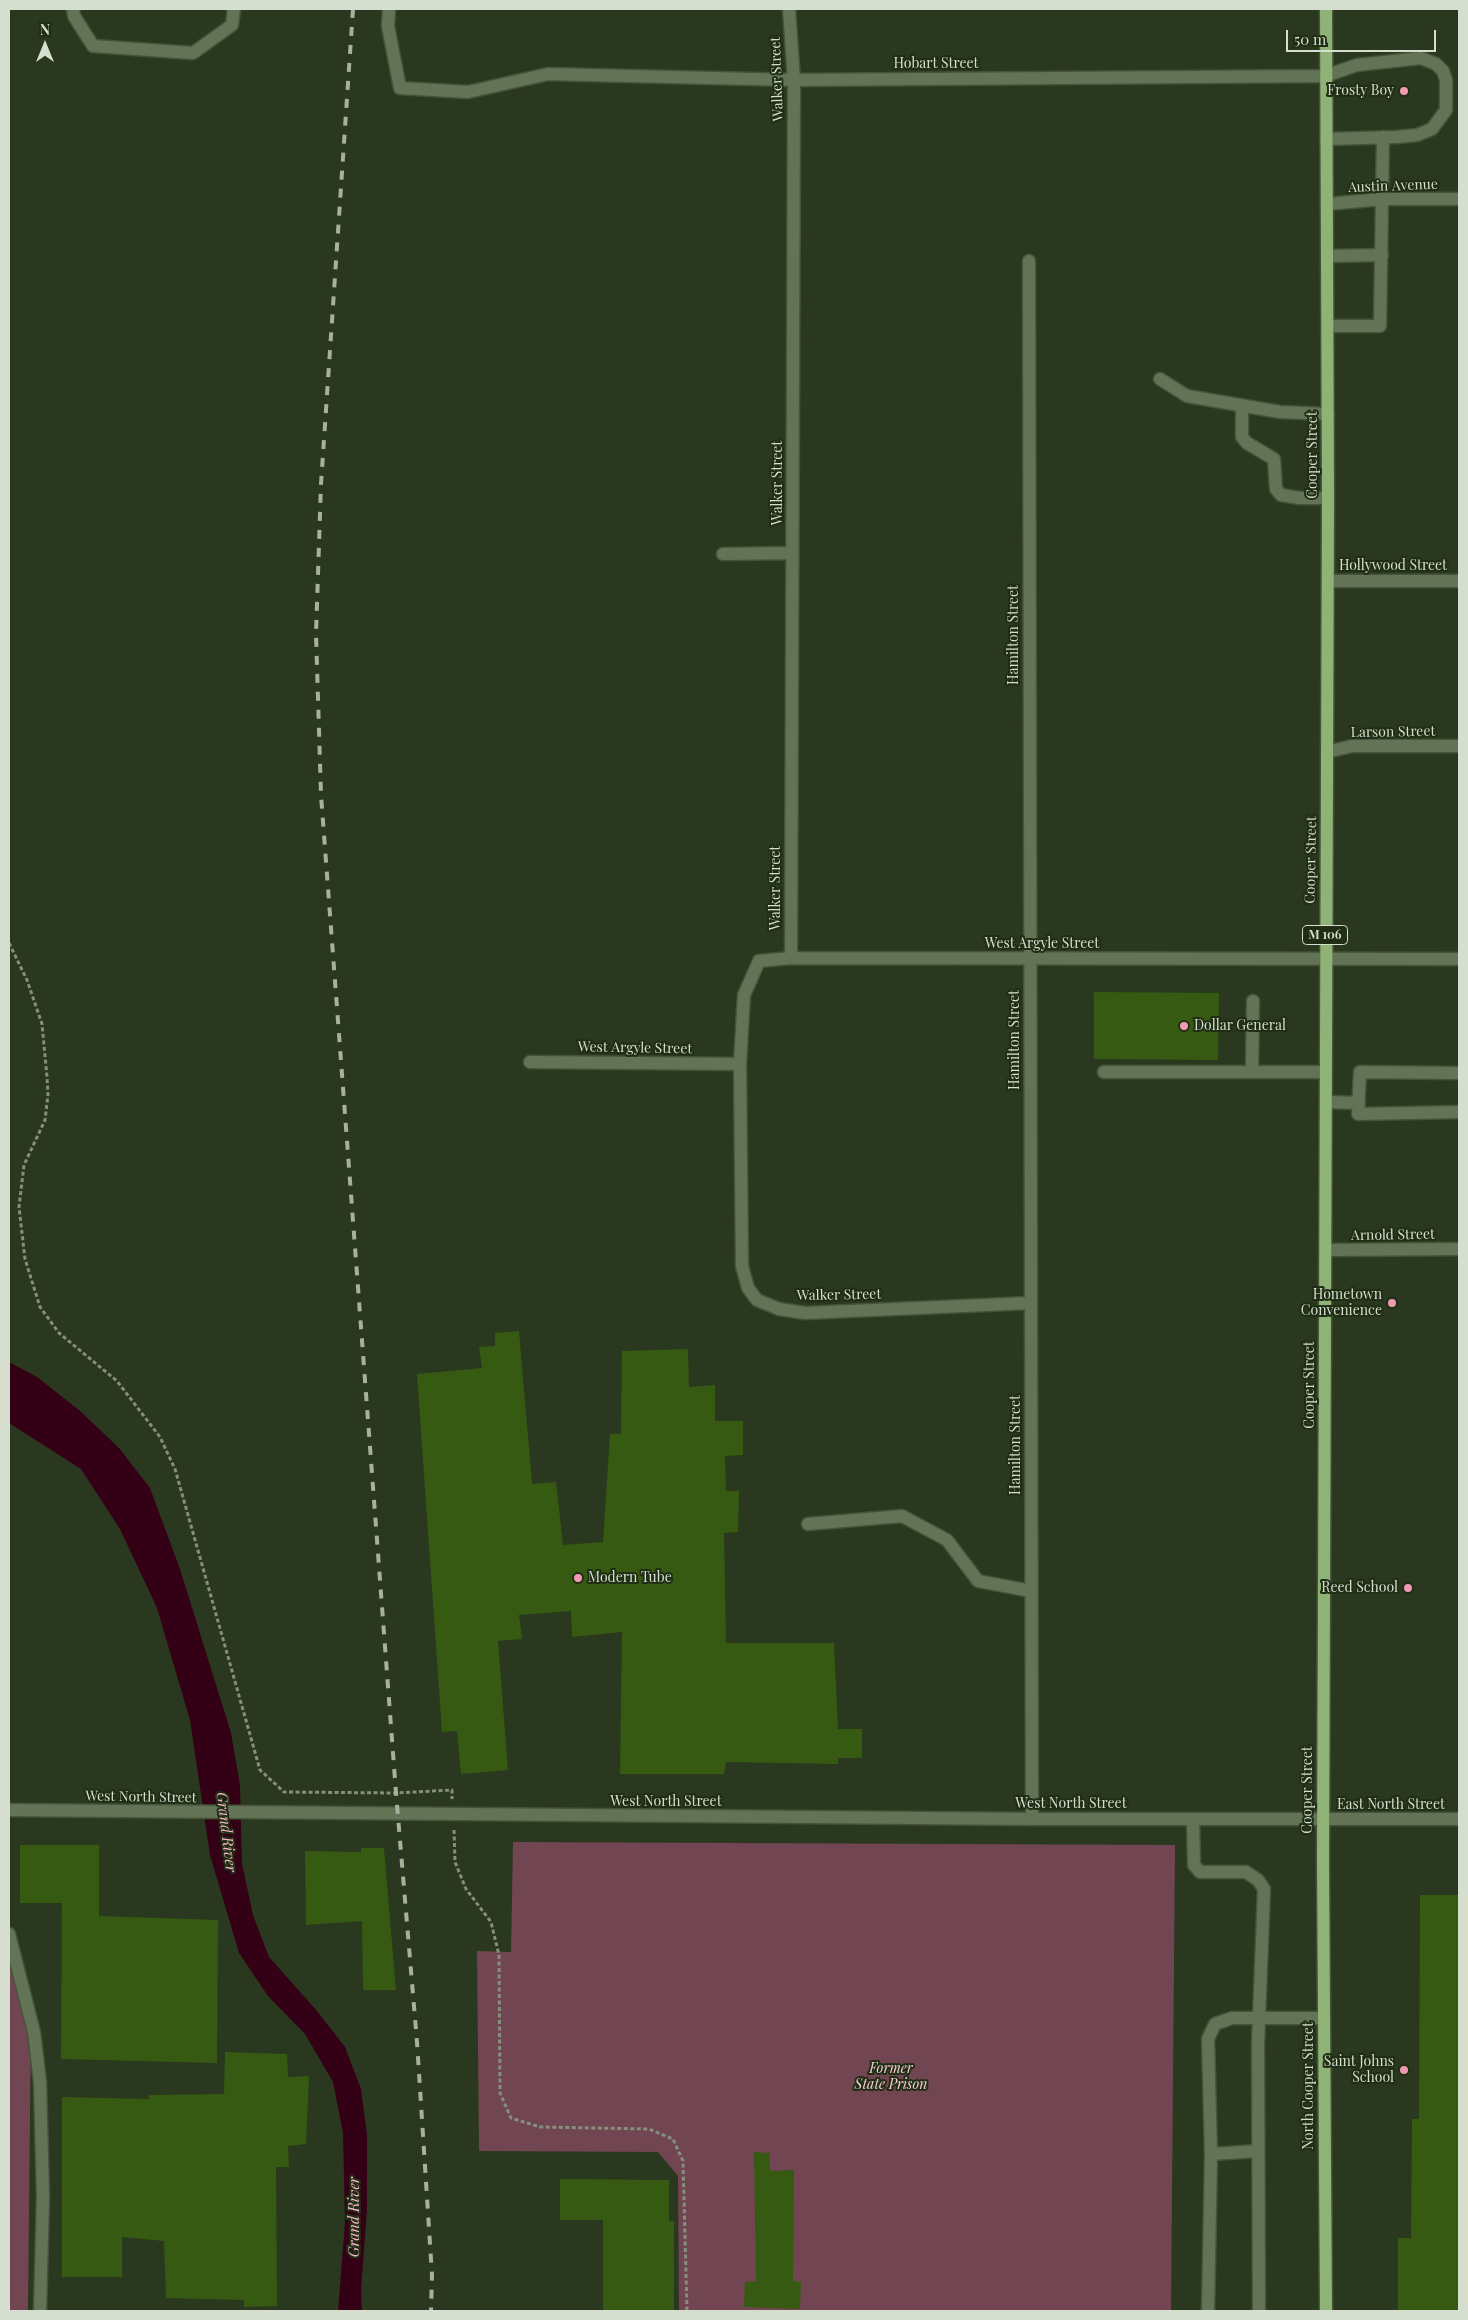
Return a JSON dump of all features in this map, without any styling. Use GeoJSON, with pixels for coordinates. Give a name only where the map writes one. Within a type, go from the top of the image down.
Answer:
{"type":"FeatureCollection","features":[{"type":"Feature","properties":{"kind":"main road","name":"Cooper Street"},"geometry":{"type":"LineString","coordinates":[[1322,1861],[1328,582],[1326,9]]}},
{"type":"Feature","properties":{"kind":"main road","name":"North Cooper Street"},"geometry":{"type":"LineString","coordinates":[[1322,1861],[1326,2311]]}},
{"type":"Feature","properties":{"kind":"street"},"geometry":{"type":"LineString","coordinates":[[73,9],[74,16],[93,46],[193,53],[232,25],[234,9]]}},
{"type":"Feature","properties":{"kind":"street","name":"Hobart Street"},"geometry":{"type":"LineString","coordinates":[[389,9],[388,26],[400,88],[468,92],[548,74],[794,80],[1325,76],[1357,65],[1421,58],[1436,64],[1443,71],[1446,80],[1446,110],[1432,129],[1417,135],[1326,139]]}},
{"type":"Feature","properties":{"kind":"street","name":"Walker Street"},"geometry":{"type":"LineString","coordinates":[[789,9],[794,80],[791,958]]}},
{"type":"Feature","properties":{"kind":"street"},"geometry":{"type":"LineString","coordinates":[[1328,326],[1380,326],[1384,137]]}},
{"type":"Feature","properties":{"kind":"street","name":"Austin Avenue"},"geometry":{"type":"LineString","coordinates":[[1328,204],[1383,199],[1459,199]]}},
{"type":"Feature","properties":{"kind":"street"},"geometry":{"type":"LineString","coordinates":[[1328,256],[1382,255]]}},
{"type":"Feature","properties":{"kind":"street","name":"Hamilton Street"},"geometry":{"type":"LineString","coordinates":[[1029,262],[1032,1819]]}},
{"type":"Feature","properties":{"kind":"street"},"geometry":{"type":"LineString","coordinates":[[1160,379],[1187,396],[1280,412],[1328,414]]}},
{"type":"Feature","properties":{"kind":"street"},"geometry":{"type":"LineString","coordinates":[[1242,406],[1242,437],[1246,443],[1274,460],[1276,489],[1281,495],[1300,498],[1328,498]]}},
{"type":"Feature","properties":{"kind":"street"},"geometry":{"type":"LineString","coordinates":[[723,554],[792,553]]}},
{"type":"Feature","properties":{"kind":"street","name":"Hollywood Street"},"geometry":{"type":"LineString","coordinates":[[1328,582],[1459,580]]}},
{"type":"Feature","properties":{"kind":"street","name":"Larson Street"},"geometry":{"type":"LineString","coordinates":[[1327,752],[1352,746],[1459,746]]}},
{"type":"Feature","properties":{"kind":"street","name":"West Argyle Street"},"geometry":{"type":"LineString","coordinates":[[759,960],[791,958],[1459,959]]}},
{"type":"Feature","properties":{"kind":"street","name":"Walker Street"},"geometry":{"type":"LineString","coordinates":[[759,960],[744,994],[740,1064],[742,1266],[748,1288],[757,1300],[779,1309],[805,1312],[1030,1302]]}},
{"type":"Feature","properties":{"kind":"street"},"geometry":{"type":"LineString","coordinates":[[1252,1071],[1253,1000]]}},
{"type":"Feature","properties":{"kind":"street","name":"West Argyle Street"},"geometry":{"type":"LineString","coordinates":[[530,1062],[740,1064]]}},
{"type":"Feature","properties":{"kind":"street"},"geometry":{"type":"LineString","coordinates":[[1104,1072],[1325,1072]]}},
{"type":"Feature","properties":{"kind":"street"},"geometry":{"type":"LineString","coordinates":[[1459,1073],[1360,1072],[1358,1114],[1459,1112]]}},
{"type":"Feature","properties":{"kind":"street"},"geometry":{"type":"LineString","coordinates":[[1326,1102],[1360,1102]]}},
{"type":"Feature","properties":{"kind":"street","name":"Arnold Street"},"geometry":{"type":"LineString","coordinates":[[1326,1250],[1459,1249]]}},
{"type":"Feature","properties":{"kind":"street"},"geometry":{"type":"LineString","coordinates":[[808,1524],[902,1516],[947,1540],[978,1581],[1031,1591]]}},
{"type":"Feature","properties":{"kind":"street","name":"West North Street"},"geometry":{"type":"LineString","coordinates":[[9,1810],[260,1814],[1323,1820]]}},
{"type":"Feature","properties":{"kind":"street","name":"East North Street"},"geometry":{"type":"LineString","coordinates":[[1323,1820],[1459,1819]]}},
{"type":"Feature","properties":{"kind":"street"},"geometry":{"type":"LineString","coordinates":[[1192,1820],[1194,1865],[1200,1872],[1246,1872],[1258,1880],[1264,1889],[1258,2151],[1259,2311]]}},
{"type":"Feature","properties":{"kind":"street"},"geometry":{"type":"LineString","coordinates":[[9,1934],[34,2032],[40,2082],[43,2197],[40,2311]]}},
{"type":"Feature","properties":{"kind":"street"},"geometry":{"type":"LineString","coordinates":[[1208,2311],[1211,2154],[1208,2039],[1215,2024],[1232,2018],[1324,2018]]}},
{"type":"Feature","properties":{"kind":"street"},"geometry":{"type":"LineString","coordinates":[[1211,2154],[1258,2151]]}},
{"type":"Feature","properties":{"kind":"path"},"geometry":{"type":"LineString","coordinates":[[10,944],[27,980],[42,1024],[48,1094],[44,1120],[24,1165],[19,1207],[25,1259],[40,1307],[59,1333],[117,1381],[160,1436],[175,1469],[260,1770],[284,1792],[396,1793],[452,1790]]}},
{"type":"Feature","properties":{"kind":"path"},"geometry":{"type":"LineString","coordinates":[[454,1841],[455,1862],[466,1889],[491,1922],[499,1955],[500,2093],[511,2118],[540,2127],[649,2129],[673,2139],[683,2161],[687,2311]]}},
{"type":"Feature","properties":{"kind":"green space","name":"Former State Prison"},"geometry":{"type":"Polygon","coordinates":[[[513,1842],[1175,1845],[1171,2311],[679,2311],[678,2176],[658,2152],[479,2151],[477,1951],[511,1952],[513,1842]]]}},
{"type":"Feature","properties":{"kind":"green space"},"geometry":{"type":"Polygon","coordinates":[[[9,1948],[31,2019],[28,2311],[9,2311],[9,1948]]]}},
{"type":"Feature","properties":{"kind":"water","name":"Grand River"},"geometry":{"type":"Polygon","coordinates":[[[9,1362],[37,1377],[79,1410],[119,1448],[150,1488],[180,1569],[231,1733],[240,1785],[242,1864],[253,1915],[269,1957],[317,2011],[345,2047],[361,2089],[367,2135],[367,2208],[361,2290],[362,2311],[338,2311],[345,2223],[343,2133],[333,2082],[305,2034],[268,1996],[239,1953],[210,1855],[190,1720],[157,1608],[120,1529],[81,1469],[9,1423],[9,1362]]]}},
{"type":"Feature","properties":{"kind":"building"},"geometry":{"type":"Polygon","coordinates":[[[1094,992],[1219,993],[1218,1060],[1094,1059],[1094,992]]]}},
{"type":"Feature","properties":{"kind":"building","name":"Modern Tube"},"geometry":{"type":"Polygon","coordinates":[[[519,1331],[532,1484],[556,1482],[563,1545],[603,1542],[610,1434],[621,1434],[622,1351],[688,1349],[689,1387],[715,1385],[715,1421],[743,1421],[743,1455],[725,1456],[726,1491],[739,1491],[738,1532],[724,1533],[726,1643],[834,1643],[838,1729],[862,1729],[862,1758],[838,1758],[838,1764],[726,1762],[724,1774],[620,1774],[622,1632],[572,1637],[571,1611],[519,1615],[522,1639],[498,1641],[508,1770],[461,1774],[457,1731],[442,1732],[417,1374],[482,1368],[479,1347],[495,1346],[495,1333],[519,1331]]]}},
{"type":"Feature","properties":{"kind":"building"},"geometry":{"type":"Polygon","coordinates":[[[20,1845],[99,1845],[99,1916],[218,1920],[217,2063],[61,2059],[62,1903],[20,1903],[20,1845]]]}},
{"type":"Feature","properties":{"kind":"building"},"geometry":{"type":"Polygon","coordinates":[[[361,1848],[384,1848],[396,1990],[363,1990],[362,1921],[306,1925],[305,1851],[361,1852],[361,1848]]]}},
{"type":"Feature","properties":{"kind":"building"},"geometry":{"type":"Polygon","coordinates":[[[1420,1895],[1459,1895],[1459,2311],[1398,2311],[1398,2238],[1411,2238],[1412,2119],[1419,2119],[1420,1895]]]}},
{"type":"Feature","properties":{"kind":"building"},"geometry":{"type":"Polygon","coordinates":[[[225,2052],[287,2054],[288,2077],[309,2076],[306,2144],[288,2146],[289,2167],[276,2167],[277,2306],[244,2307],[244,2300],[166,2298],[164,2241],[122,2237],[122,2277],[62,2277],[62,2097],[149,2099],[149,2095],[224,2094],[225,2052]]]}},
{"type":"Feature","properties":{"kind":"building"},"geometry":{"type":"Polygon","coordinates":[[[754,2152],[770,2153],[770,2171],[794,2170],[793,2281],[801,2282],[800,2309],[744,2307],[745,2282],[756,2281],[754,2152]]]}},
{"type":"Feature","properties":{"kind":"building"},"geometry":{"type":"Polygon","coordinates":[[[560,2179],[669,2180],[669,2221],[674,2221],[674,2311],[603,2311],[603,2220],[560,2220],[560,2179]]]}},
{"type":"Feature","properties":{"kind":"railway"},"geometry":{"type":"LineString","coordinates":[[353,9],[321,484],[316,634],[321,795],[396,1793],[417,2042],[432,2275],[431,2311]]}},
{"type":"Feature","properties":{"kind":"place","name":"Frosty Boy"},"geometry":{"type":"Point","coordinates":[1404,91]}},
{"type":"Feature","properties":{"kind":"place","name":"Dollar General"},"geometry":{"type":"Point","coordinates":[1184,1026]}},
{"type":"Feature","properties":{"kind":"place","name":"Hometown Convenience"},"geometry":{"type":"Point","coordinates":[1392,1303]}},
{"type":"Feature","properties":{"kind":"place","name":"Modern Tube"},"geometry":{"type":"Point","coordinates":[578,1578]}},
{"type":"Feature","properties":{"kind":"place","name":"Reed School"},"geometry":{"type":"Point","coordinates":[1408,1588]}},
{"type":"Feature","properties":{"kind":"place","name":"Saint Johns School"},"geometry":{"type":"Point","coordinates":[1404,2070]}}]}
